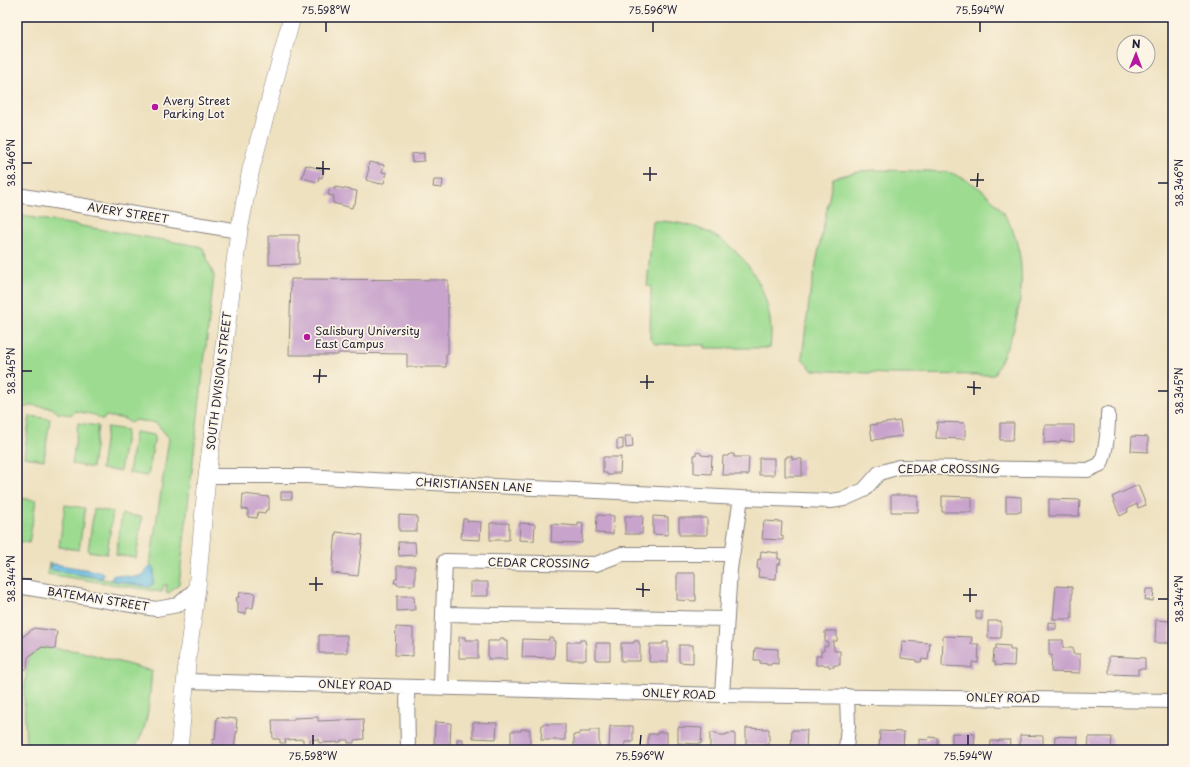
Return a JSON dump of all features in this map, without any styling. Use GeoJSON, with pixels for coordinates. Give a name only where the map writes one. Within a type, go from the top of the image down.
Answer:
{"type":"FeatureCollection","features":[{"type":"Feature","properties":{"kind":"street","name":"SOUTH DIVISION STREET"},"geometry":{"type":"LineString","coordinates":[[179,750],[197,588],[207,476],[239,231],[251,169],[292,17]]}},
{"type":"Feature","properties":{"kind":"street","name":"AVERY STREET"},"geometry":{"type":"LineString","coordinates":[[17,195],[239,231]]}},
{"type":"Feature","properties":{"kind":"street","name":"CEDAR CROSSING"},"geometry":{"type":"LineString","coordinates":[[740,498],[808,499],[831,501],[844,499],[864,490],[879,473],[899,467],[1088,470],[1101,464],[1105,451],[1108,430],[1108,414]]}},
{"type":"Feature","properties":{"kind":"street","name":"CHRISTIANSEN LANE"},"geometry":{"type":"LineString","coordinates":[[207,476],[306,476],[391,482],[740,498]]}},
{"type":"Feature","properties":{"kind":"street"},"geometry":{"type":"LineString","coordinates":[[722,695],[730,569],[740,498]]}},
{"type":"Feature","properties":{"kind":"street","name":"CEDAR CROSSING"},"geometry":{"type":"LineString","coordinates":[[441,688],[445,561],[596,564],[622,554],[732,554]]}},
{"type":"Feature","properties":{"kind":"street","name":"BATEMAN STREET"},"geometry":{"type":"LineString","coordinates":[[17,586],[156,609],[178,605],[197,588]]}},
{"type":"Feature","properties":{"kind":"street"},"geometry":{"type":"LineString","coordinates":[[443,614],[727,620]]}},
{"type":"Feature","properties":{"kind":"street","name":"ONLEY ROAD"},"geometry":{"type":"LineString","coordinates":[[186,681],[722,695],[1173,701]]}},
{"type":"Feature","properties":{"kind":"street"},"geometry":{"type":"LineString","coordinates":[[407,687],[408,750]]}},
{"type":"Feature","properties":{"kind":"street"},"geometry":{"type":"LineString","coordinates":[[846,750],[848,725],[847,696]]}},
{"type":"Feature","properties":{"kind":"green space"},"geometry":{"type":"Polygon","coordinates":[[[875,170],[951,173],[975,185],[990,197],[1002,211],[1011,227],[1017,243],[1021,279],[1020,298],[1015,324],[994,375],[888,374],[812,370],[802,358],[810,294],[833,178],[862,171],[875,170]]]}},
{"type":"Feature","properties":{"kind":"green space"},"geometry":{"type":"Polygon","coordinates":[[[17,215],[203,248],[214,276],[179,584],[169,593],[166,593],[167,585],[164,585],[162,592],[47,574],[49,563],[52,564],[50,566],[52,570],[149,587],[153,584],[154,569],[150,564],[169,438],[156,423],[135,420],[130,423],[125,419],[106,416],[103,420],[95,415],[75,411],[71,415],[58,413],[52,408],[31,405],[26,408],[20,403],[17,403],[17,215]]]}},
{"type":"Feature","properties":{"kind":"green space"},"geometry":{"type":"Polygon","coordinates":[[[653,221],[693,226],[708,232],[729,245],[741,257],[751,270],[766,299],[771,332],[770,348],[705,348],[705,345],[655,344],[650,339],[651,287],[647,286],[653,221]]]}},
{"type":"Feature","properties":{"kind":"green space"},"geometry":{"type":"Polygon","coordinates":[[[30,416],[50,419],[44,460],[24,457],[30,416]]]}},
{"type":"Feature","properties":{"kind":"green space"},"geometry":{"type":"Polygon","coordinates":[[[78,423],[98,426],[92,468],[72,464],[78,423]]]}},
{"type":"Feature","properties":{"kind":"green space"},"geometry":{"type":"Polygon","coordinates":[[[107,427],[127,430],[120,471],[101,469],[107,427]]]}},
{"type":"Feature","properties":{"kind":"green space"},"geometry":{"type":"Polygon","coordinates":[[[135,432],[155,435],[148,476],[129,473],[135,432]]]}},
{"type":"Feature","properties":{"kind":"green space"},"geometry":{"type":"Polygon","coordinates":[[[18,498],[36,500],[29,543],[17,541],[18,498]]]}},
{"type":"Feature","properties":{"kind":"green space"},"geometry":{"type":"Polygon","coordinates":[[[65,505],[85,508],[79,550],[59,547],[65,505]]]}},
{"type":"Feature","properties":{"kind":"green space"},"geometry":{"type":"Polygon","coordinates":[[[94,509],[113,512],[107,554],[88,551],[94,509]]]}},
{"type":"Feature","properties":{"kind":"green space"},"geometry":{"type":"Polygon","coordinates":[[[122,514],[142,517],[136,558],[116,555],[122,514]]]}},
{"type":"Feature","properties":{"kind":"green space"},"geometry":{"type":"Polygon","coordinates":[[[42,647],[79,651],[152,671],[146,722],[139,741],[133,750],[26,750],[24,695],[28,657],[42,647]]]}},
{"type":"Feature","properties":{"kind":"water"},"geometry":{"type":"Polygon","coordinates":[[[52,564],[101,572],[104,574],[103,577],[100,578],[52,570],[50,568],[52,564]]]}},
{"type":"Feature","properties":{"kind":"water"},"geometry":{"type":"Polygon","coordinates":[[[152,567],[154,569],[153,584],[149,587],[111,580],[113,575],[136,577],[143,575],[148,568],[152,567]]]}},
{"type":"Feature","properties":{"kind":"building"},"geometry":{"type":"Polygon","coordinates":[[[424,153],[424,161],[412,162],[411,154],[424,153]]]}},
{"type":"Feature","properties":{"kind":"building"},"geometry":{"type":"Polygon","coordinates":[[[369,162],[384,165],[382,172],[387,173],[384,183],[380,184],[366,180],[369,162]]]}},
{"type":"Feature","properties":{"kind":"building"},"geometry":{"type":"Polygon","coordinates":[[[306,165],[324,170],[322,178],[319,177],[318,182],[302,178],[306,165]]]}},
{"type":"Feature","properties":{"kind":"building"},"geometry":{"type":"Polygon","coordinates":[[[434,180],[443,180],[442,188],[433,187],[434,180]]]}},
{"type":"Feature","properties":{"kind":"building"},"geometry":{"type":"Polygon","coordinates":[[[335,187],[357,191],[355,204],[353,204],[352,208],[333,203],[334,196],[328,195],[330,188],[335,189],[335,187]]]}},
{"type":"Feature","properties":{"kind":"building"},"geometry":{"type":"Polygon","coordinates":[[[269,235],[299,235],[299,264],[269,265],[269,235]]]}},
{"type":"Feature","properties":{"kind":"building"},"geometry":{"type":"Polygon","coordinates":[[[291,279],[448,280],[448,354],[446,354],[446,367],[407,367],[407,354],[338,353],[338,355],[289,355],[291,279]]]}},
{"type":"Feature","properties":{"kind":"building"},"geometry":{"type":"Polygon","coordinates":[[[900,421],[902,436],[872,440],[870,425],[900,421]]]}},
{"type":"Feature","properties":{"kind":"building"},"geometry":{"type":"Polygon","coordinates":[[[937,422],[965,423],[965,439],[936,438],[937,422]]]}},
{"type":"Feature","properties":{"kind":"building"},"geometry":{"type":"Polygon","coordinates":[[[1000,423],[1014,423],[1013,440],[1000,440],[1000,423]]]}},
{"type":"Feature","properties":{"kind":"building"},"geometry":{"type":"Polygon","coordinates":[[[1045,425],[1074,425],[1074,442],[1060,440],[1060,442],[1044,443],[1045,425]]]}},
{"type":"Feature","properties":{"kind":"building"},"geometry":{"type":"Polygon","coordinates":[[[625,436],[632,436],[633,447],[626,448],[625,436]]]}},
{"type":"Feature","properties":{"kind":"building"},"geometry":{"type":"Polygon","coordinates":[[[1132,436],[1148,437],[1148,452],[1131,451],[1132,436]]]}},
{"type":"Feature","properties":{"kind":"building"},"geometry":{"type":"Polygon","coordinates":[[[623,439],[623,449],[617,449],[617,440],[623,439]]]}},
{"type":"Feature","properties":{"kind":"building"},"geometry":{"type":"Polygon","coordinates":[[[696,452],[701,453],[701,455],[712,456],[711,474],[694,473],[694,455],[696,455],[696,452]]]}},
{"type":"Feature","properties":{"kind":"building"},"geometry":{"type":"Polygon","coordinates":[[[730,454],[734,454],[734,457],[749,457],[748,475],[722,475],[723,456],[729,456],[730,454]]]}},
{"type":"Feature","properties":{"kind":"building"},"geometry":{"type":"Polygon","coordinates":[[[787,456],[792,456],[792,459],[802,459],[802,476],[785,476],[785,458],[787,458],[787,456]]]}},
{"type":"Feature","properties":{"kind":"building"},"geometry":{"type":"Polygon","coordinates":[[[603,457],[621,457],[620,473],[607,475],[607,473],[603,473],[603,457]]]}},
{"type":"Feature","properties":{"kind":"building"},"geometry":{"type":"Polygon","coordinates":[[[759,458],[774,458],[774,475],[759,475],[759,458]]]}},
{"type":"Feature","properties":{"kind":"building"},"geometry":{"type":"Polygon","coordinates":[[[1138,485],[1146,505],[1138,508],[1137,504],[1127,509],[1128,512],[1120,516],[1112,497],[1138,485]]]}},
{"type":"Feature","properties":{"kind":"building"},"geometry":{"type":"Polygon","coordinates":[[[281,492],[292,492],[292,499],[281,499],[281,492]]]}},
{"type":"Feature","properties":{"kind":"building"},"geometry":{"type":"Polygon","coordinates":[[[243,494],[269,497],[269,510],[266,510],[265,513],[258,512],[257,518],[248,517],[248,510],[242,509],[243,494]]]}},
{"type":"Feature","properties":{"kind":"building"},"geometry":{"type":"Polygon","coordinates":[[[891,495],[918,495],[918,512],[891,512],[891,495]]]}},
{"type":"Feature","properties":{"kind":"building"},"geometry":{"type":"Polygon","coordinates":[[[942,496],[972,497],[972,512],[942,512],[942,496]]]}},
{"type":"Feature","properties":{"kind":"building"},"geometry":{"type":"Polygon","coordinates":[[[1006,496],[1021,497],[1021,512],[1006,512],[1006,496]]]}},
{"type":"Feature","properties":{"kind":"building"},"geometry":{"type":"Polygon","coordinates":[[[1049,499],[1080,500],[1079,516],[1049,516],[1049,499]]]}},
{"type":"Feature","properties":{"kind":"building"},"geometry":{"type":"Polygon","coordinates":[[[399,515],[417,516],[417,531],[399,531],[399,515]]]}},
{"type":"Feature","properties":{"kind":"building"},"geometry":{"type":"Polygon","coordinates":[[[597,515],[614,516],[613,534],[596,533],[597,515]]]}},
{"type":"Feature","properties":{"kind":"building"},"geometry":{"type":"Polygon","coordinates":[[[625,516],[643,516],[642,534],[625,534],[625,516]]]}},
{"type":"Feature","properties":{"kind":"building"},"geometry":{"type":"Polygon","coordinates":[[[653,516],[668,517],[668,535],[653,534],[653,516]]]}},
{"type":"Feature","properties":{"kind":"building"},"geometry":{"type":"Polygon","coordinates":[[[679,518],[707,518],[707,535],[679,535],[679,518]]]}},
{"type":"Feature","properties":{"kind":"building"},"geometry":{"type":"Polygon","coordinates":[[[463,519],[467,519],[467,521],[481,522],[480,540],[461,539],[463,519]]]}},
{"type":"Feature","properties":{"kind":"building"},"geometry":{"type":"Polygon","coordinates":[[[764,521],[782,522],[781,535],[783,536],[783,540],[762,539],[764,521]]]}},
{"type":"Feature","properties":{"kind":"building"},"geometry":{"type":"Polygon","coordinates":[[[578,522],[583,523],[582,543],[551,542],[552,524],[578,526],[578,522]]]}},
{"type":"Feature","properties":{"kind":"building"},"geometry":{"type":"Polygon","coordinates":[[[490,523],[509,523],[509,540],[490,540],[490,523]]]}},
{"type":"Feature","properties":{"kind":"building"},"geometry":{"type":"Polygon","coordinates":[[[520,523],[535,524],[534,541],[519,540],[520,523]]]}},
{"type":"Feature","properties":{"kind":"building"},"geometry":{"type":"Polygon","coordinates":[[[336,532],[363,535],[358,576],[332,573],[336,532]]]}},
{"type":"Feature","properties":{"kind":"building"},"geometry":{"type":"Polygon","coordinates":[[[398,542],[415,542],[416,555],[399,556],[398,542]]]}},
{"type":"Feature","properties":{"kind":"building"},"geometry":{"type":"Polygon","coordinates":[[[761,551],[778,553],[778,559],[781,559],[780,564],[777,564],[776,579],[758,577],[758,559],[760,560],[761,551]]]}},
{"type":"Feature","properties":{"kind":"building"},"geometry":{"type":"Polygon","coordinates":[[[397,566],[415,566],[415,585],[397,585],[397,583],[394,583],[395,579],[397,579],[397,566]]]}},
{"type":"Feature","properties":{"kind":"building"},"geometry":{"type":"Polygon","coordinates":[[[677,573],[695,573],[696,601],[677,600],[677,573]]]}},
{"type":"Feature","properties":{"kind":"building"},"geometry":{"type":"Polygon","coordinates":[[[470,582],[488,582],[488,596],[470,596],[470,582]]]}},
{"type":"Feature","properties":{"kind":"building"},"geometry":{"type":"Polygon","coordinates":[[[1056,586],[1072,587],[1072,619],[1053,619],[1056,586]]]}},
{"type":"Feature","properties":{"kind":"building"},"geometry":{"type":"Polygon","coordinates":[[[1146,589],[1154,589],[1153,601],[1145,600],[1146,589]]]}},
{"type":"Feature","properties":{"kind":"building"},"geometry":{"type":"Polygon","coordinates":[[[240,592],[255,593],[253,608],[246,608],[246,614],[238,613],[238,602],[236,602],[240,592]]]}},
{"type":"Feature","properties":{"kind":"building"},"geometry":{"type":"Polygon","coordinates":[[[397,596],[414,596],[415,610],[397,611],[397,596]]]}},
{"type":"Feature","properties":{"kind":"building"},"geometry":{"type":"Polygon","coordinates":[[[976,611],[982,611],[982,619],[976,619],[976,611]]]}},
{"type":"Feature","properties":{"kind":"building"},"geometry":{"type":"Polygon","coordinates":[[[1156,620],[1171,621],[1171,643],[1155,643],[1156,620]]]}},
{"type":"Feature","properties":{"kind":"building"},"geometry":{"type":"Polygon","coordinates":[[[988,621],[1001,621],[1001,638],[988,638],[988,621]]]}},
{"type":"Feature","properties":{"kind":"building"},"geometry":{"type":"Polygon","coordinates":[[[1048,622],[1056,623],[1056,629],[1048,629],[1048,622]]]}},
{"type":"Feature","properties":{"kind":"building"},"geometry":{"type":"Polygon","coordinates":[[[396,627],[413,628],[413,656],[395,655],[396,627]]]}},
{"type":"Feature","properties":{"kind":"building"},"geometry":{"type":"Polygon","coordinates":[[[34,628],[57,631],[55,649],[42,647],[28,657],[27,669],[17,669],[17,641],[34,628]]]}},
{"type":"Feature","properties":{"kind":"building"},"geometry":{"type":"Polygon","coordinates":[[[825,631],[837,631],[837,641],[833,641],[833,646],[834,651],[840,651],[840,665],[829,667],[829,665],[816,665],[816,656],[821,656],[821,651],[824,651],[824,646],[828,646],[828,642],[825,642],[825,631]]]}},
{"type":"Feature","properties":{"kind":"building"},"geometry":{"type":"Polygon","coordinates":[[[319,635],[347,635],[347,653],[319,653],[319,635]]]}},
{"type":"Feature","properties":{"kind":"building"},"geometry":{"type":"Polygon","coordinates":[[[943,636],[972,637],[971,644],[979,644],[978,663],[972,662],[972,668],[942,666],[943,636]]]}},
{"type":"Feature","properties":{"kind":"building"},"geometry":{"type":"Polygon","coordinates":[[[459,637],[465,637],[465,640],[478,640],[478,658],[459,658],[459,637]]]}},
{"type":"Feature","properties":{"kind":"building"},"geometry":{"type":"Polygon","coordinates":[[[549,637],[553,638],[553,641],[555,641],[554,658],[522,657],[523,639],[549,640],[549,637]]]}},
{"type":"Feature","properties":{"kind":"building"},"geometry":{"type":"Polygon","coordinates":[[[500,638],[504,638],[504,641],[507,641],[507,659],[488,659],[488,641],[500,641],[500,638]]]}},
{"type":"Feature","properties":{"kind":"building"},"geometry":{"type":"Polygon","coordinates":[[[580,640],[585,640],[586,643],[586,660],[567,660],[567,642],[580,642],[580,640]]]}},
{"type":"Feature","properties":{"kind":"building"},"geometry":{"type":"Polygon","coordinates":[[[1049,640],[1063,640],[1063,648],[1073,648],[1073,654],[1080,654],[1080,673],[1051,672],[1052,655],[1049,655],[1049,640]]]}},
{"type":"Feature","properties":{"kind":"building"},"geometry":{"type":"Polygon","coordinates":[[[634,641],[639,641],[640,644],[640,661],[621,661],[621,643],[634,643],[634,641]]]}},
{"type":"Feature","properties":{"kind":"building"},"geometry":{"type":"Polygon","coordinates":[[[902,641],[930,643],[928,660],[922,659],[921,662],[916,662],[916,660],[901,658],[902,641]]]}},
{"type":"Feature","properties":{"kind":"building"},"geometry":{"type":"Polygon","coordinates":[[[663,642],[668,642],[668,662],[649,662],[650,644],[663,644],[663,642]]]}},
{"type":"Feature","properties":{"kind":"building"},"geometry":{"type":"Polygon","coordinates":[[[596,643],[610,643],[610,660],[596,660],[596,643]]]}},
{"type":"Feature","properties":{"kind":"building"},"geometry":{"type":"Polygon","coordinates":[[[679,645],[693,645],[693,663],[679,662],[679,645]]]}},
{"type":"Feature","properties":{"kind":"building"},"geometry":{"type":"Polygon","coordinates":[[[996,645],[1010,646],[1010,650],[1015,650],[1014,666],[995,665],[995,662],[993,662],[994,649],[996,649],[996,645]]]}},
{"type":"Feature","properties":{"kind":"building"},"geometry":{"type":"Polygon","coordinates":[[[755,648],[778,649],[778,664],[771,663],[771,665],[767,665],[760,663],[760,660],[754,660],[755,648]]]}},
{"type":"Feature","properties":{"kind":"building"},"geometry":{"type":"Polygon","coordinates":[[[1109,656],[1145,658],[1145,669],[1138,669],[1138,675],[1109,674],[1109,656]]]}},
{"type":"Feature","properties":{"kind":"building"},"geometry":{"type":"Polygon","coordinates":[[[217,717],[237,719],[236,728],[238,728],[234,750],[212,750],[213,739],[215,740],[217,717]]]}},
{"type":"Feature","properties":{"kind":"building"},"geometry":{"type":"Polygon","coordinates":[[[318,717],[318,721],[363,719],[364,739],[354,740],[354,743],[348,743],[348,740],[341,740],[341,742],[319,743],[318,739],[310,740],[310,744],[303,744],[303,739],[285,740],[286,743],[280,743],[280,739],[273,739],[272,720],[294,720],[294,718],[318,717]]]}},
{"type":"Feature","properties":{"kind":"building"},"geometry":{"type":"Polygon","coordinates":[[[435,722],[451,723],[450,745],[434,745],[435,722]]]}},
{"type":"Feature","properties":{"kind":"building"},"geometry":{"type":"Polygon","coordinates":[[[473,722],[497,723],[496,739],[473,738],[473,722]]]}},
{"type":"Feature","properties":{"kind":"building"},"geometry":{"type":"Polygon","coordinates":[[[542,724],[565,724],[565,740],[541,740],[542,724]]]}},
{"type":"Feature","properties":{"kind":"building"},"geometry":{"type":"Polygon","coordinates":[[[610,726],[633,726],[633,742],[625,742],[624,750],[609,750],[610,726]]]}},
{"type":"Feature","properties":{"kind":"building"},"geometry":{"type":"Polygon","coordinates":[[[678,727],[702,728],[701,744],[678,743],[678,727]]]}},
{"type":"Feature","properties":{"kind":"building"},"geometry":{"type":"Polygon","coordinates":[[[746,728],[769,729],[769,745],[746,745],[746,728]]]}},
{"type":"Feature","properties":{"kind":"building"},"geometry":{"type":"Polygon","coordinates":[[[521,729],[530,729],[530,749],[511,749],[511,731],[521,731],[521,729]]]}},
{"type":"Feature","properties":{"kind":"building"},"geometry":{"type":"Polygon","coordinates":[[[589,730],[599,730],[599,750],[574,750],[574,735],[580,734],[580,732],[590,732],[589,730]]]}},
{"type":"Feature","properties":{"kind":"building"},"geometry":{"type":"Polygon","coordinates":[[[792,730],[807,730],[806,749],[791,749],[792,730]]]}},
{"type":"Feature","properties":{"kind":"building"},"geometry":{"type":"Polygon","coordinates":[[[880,731],[904,732],[903,748],[879,750],[880,731]]]}},
{"type":"Feature","properties":{"kind":"building"},"geometry":{"type":"Polygon","coordinates":[[[658,732],[667,732],[667,750],[648,750],[648,734],[658,734],[658,732]]]}},
{"type":"Feature","properties":{"kind":"building"},"geometry":{"type":"Polygon","coordinates":[[[710,733],[726,735],[735,733],[735,750],[710,750],[710,733]]]}},
{"type":"Feature","properties":{"kind":"building"},"geometry":{"type":"Polygon","coordinates":[[[952,733],[975,734],[974,749],[952,749],[952,733]]]}},
{"type":"Feature","properties":{"kind":"building"},"geometry":{"type":"Polygon","coordinates":[[[1020,735],[1043,736],[1043,750],[1020,750],[1020,735]]]}},
{"type":"Feature","properties":{"kind":"building"},"geometry":{"type":"Polygon","coordinates":[[[1055,736],[1078,737],[1077,750],[1054,750],[1055,736]]]}},
{"type":"Feature","properties":{"kind":"building"},"geometry":{"type":"Polygon","coordinates":[[[929,737],[938,738],[938,750],[919,750],[919,739],[928,740],[929,737]]]}},
{"type":"Feature","properties":{"kind":"building"},"geometry":{"type":"Polygon","coordinates":[[[1089,737],[1112,737],[1111,750],[1088,750],[1089,737]]]}},
{"type":"Feature","properties":{"kind":"building"},"geometry":{"type":"Polygon","coordinates":[[[457,739],[463,739],[463,746],[457,746],[457,739]]]}},
{"type":"Feature","properties":{"kind":"building"},"geometry":{"type":"Polygon","coordinates":[[[1010,740],[1009,750],[990,750],[991,741],[1010,740]]]}},
{"type":"Feature","properties":{"kind":"place","name":"Avery Street Parking Lot"},"geometry":{"type":"Point","coordinates":[155,107]}},
{"type":"Feature","properties":{"kind":"place","name":"Salisbury University East Campus"},"geometry":{"type":"Point","coordinates":[307,337]}}]}
